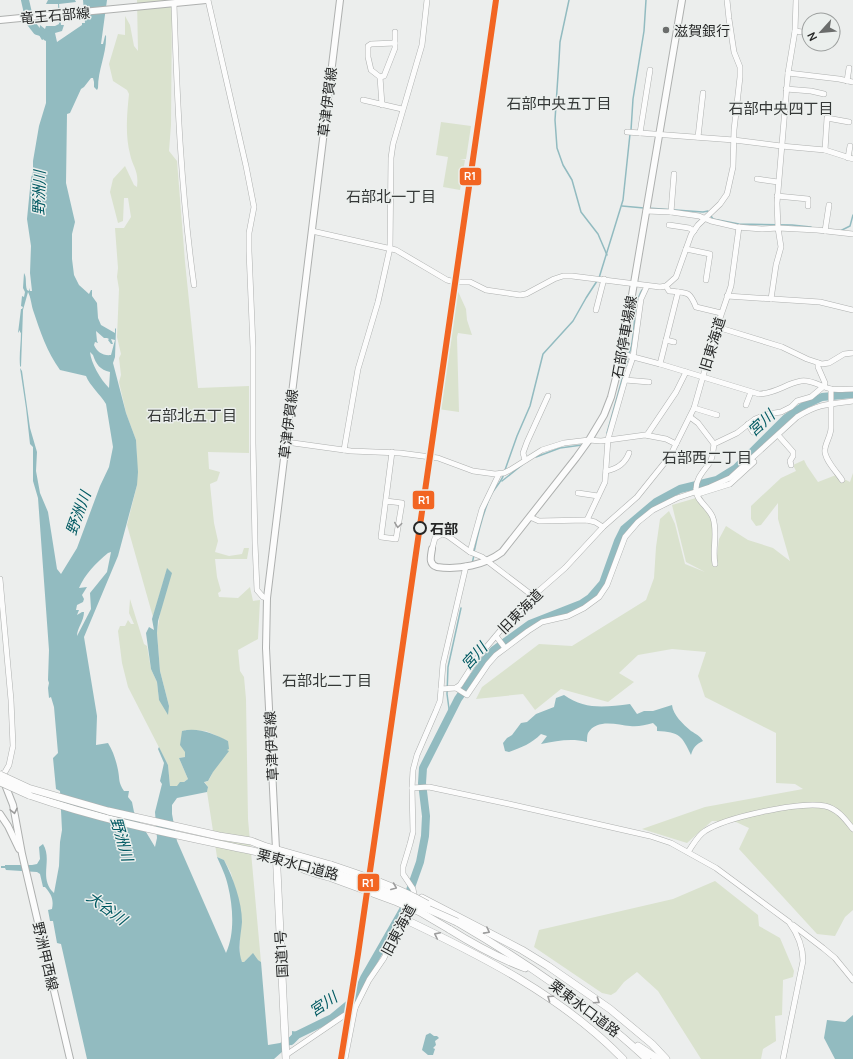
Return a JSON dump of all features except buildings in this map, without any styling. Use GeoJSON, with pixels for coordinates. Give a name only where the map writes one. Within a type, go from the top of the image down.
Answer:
{"type":"FeatureCollection","features":[{"type":"Feature","properties":{"kind":"highway","name":"栗東水口道路"},"geometry":{"type":"LineString","coordinates":[[0,774],[42,792],[108,811],[251,842],[331,865],[402,891],[491,942],[536,972],[620,1034],[647,1059]]}},
{"type":"Feature","properties":{"kind":"highway","name":"栗東水口道路"},"geometry":{"type":"LineString","coordinates":[[0,782],[29,795],[81,811],[309,865],[386,891],[457,922]]}},
{"type":"Feature","properties":{"kind":"highway"},"geometry":{"type":"LineString","coordinates":[[276,849],[286,856],[294,865],[304,870],[329,877],[420,912],[471,942],[508,961],[536,972]]}},
{"type":"Feature","properties":{"kind":"highway","name":"国道1号"},"geometry":{"type":"LineString","coordinates":[[276,849],[286,1055]]}},
{"type":"Feature","properties":{"kind":"highway"},"geometry":{"type":"LineString","coordinates":[[414,892],[548,966],[610,1009],[652,1044],[666,1059]]}},
{"type":"Feature","properties":{"kind":"highway"},"geometry":{"type":"LineString","coordinates":[[404,919],[467,949],[541,992],[588,1027],[623,1059]]}},
{"type":"Feature","properties":{"kind":"highway"},"geometry":{"type":"LineString","coordinates":[[620,1034],[643,1059]]}},
{"type":"Feature","properties":{"kind":"highway"},"geometry":{"type":"LineString","coordinates":[[620,1034],[658,1059]]}},
{"type":"Feature","properties":{"kind":"main road","name":"竜王石部線"},"geometry":{"type":"LineString","coordinates":[[0,20],[207,0]]}},
{"type":"Feature","properties":{"kind":"main road","name":"草津伊賀線"},"geometry":{"type":"LineString","coordinates":[[276,849],[266,648],[267,598],[340,0]]}},
{"type":"Feature","properties":{"kind":"main road","name":"石部停車場線"},"geometry":{"type":"LineString","coordinates":[[432,549],[430,560],[434,566],[442,568],[470,565],[487,561],[502,552],[589,440],[604,415],[616,383],[622,354],[682,0]]}},
{"type":"Feature","properties":{"kind":"main road","name":"野洲甲西線"},"geometry":{"type":"LineString","coordinates":[[0,774],[13,805],[23,861],[70,1059]]}},
{"type":"Feature","properties":{"kind":"main road","name":"野洲甲西線"},"geometry":{"type":"LineString","coordinates":[[0,814],[8,826],[22,854]]}},
{"type":"Feature","properties":{"kind":"street"},"geometry":{"type":"LineString","coordinates":[[207,0],[246,166],[254,207],[249,233],[249,251],[253,347],[255,543],[257,590],[263,597],[267,598]]}},
{"type":"Feature","properties":{"kind":"street"},"geometry":{"type":"LineString","coordinates":[[344,450],[358,369],[378,302],[390,248],[391,158],[393,144],[402,109],[422,45],[427,0]]}},
{"type":"Feature","properties":{"kind":"street"},"geometry":{"type":"LineString","coordinates":[[312,231],[390,248],[448,280],[455,282],[470,282],[486,290],[511,295],[526,294],[554,279],[563,276],[604,279],[647,286],[666,286],[676,277],[694,231],[720,204],[727,194],[733,167],[734,130],[740,67],[734,52],[727,0]]}},
{"type":"Feature","properties":{"kind":"street"},"geometry":{"type":"LineString","coordinates":[[771,299],[776,265],[782,247],[778,228],[777,196],[786,89],[795,31],[796,0]]}},
{"type":"Feature","properties":{"kind":"street"},"geometry":{"type":"LineString","coordinates":[[172,4],[180,148],[194,285]]}},
{"type":"Feature","properties":{"kind":"street"},"geometry":{"type":"LineString","coordinates":[[795,31],[801,32]]}},
{"type":"Feature","properties":{"kind":"street"},"geometry":{"type":"LineString","coordinates":[[380,77],[384,76],[395,48],[395,32]]}},
{"type":"Feature","properties":{"kind":"street"},"geometry":{"type":"LineString","coordinates":[[382,104],[380,77],[371,70],[368,57],[368,46],[371,44],[395,43]]}},
{"type":"Feature","properties":{"kind":"street"},"geometry":{"type":"LineString","coordinates":[[847,81],[848,68]]}},
{"type":"Feature","properties":{"kind":"street"},"geometry":{"type":"LineString","coordinates":[[640,133],[650,70]]}},
{"type":"Feature","properties":{"kind":"street"},"geometry":{"type":"LineString","coordinates":[[788,73],[853,82]]}},
{"type":"Feature","properties":{"kind":"street"},"geometry":{"type":"LineString","coordinates":[[786,89],[811,91],[824,94]]}},
{"type":"Feature","properties":{"kind":"street"},"geometry":{"type":"LineString","coordinates":[[698,137],[704,96]]}},
{"type":"Feature","properties":{"kind":"street"},"geometry":{"type":"LineString","coordinates":[[363,100],[402,109]]}},
{"type":"Feature","properties":{"kind":"street"},"geometry":{"type":"LineString","coordinates":[[825,150],[827,118],[849,122]]}},
{"type":"Feature","properties":{"kind":"street"},"geometry":{"type":"LineString","coordinates":[[627,132],[734,140],[825,150],[850,158],[850,146]]}},
{"type":"Feature","properties":{"kind":"street"},"geometry":{"type":"LineString","coordinates":[[671,212],[674,174]]}},
{"type":"Feature","properties":{"kind":"street"},"geometry":{"type":"LineString","coordinates":[[757,179],[778,182]]}},
{"type":"Feature","properties":{"kind":"street"},"geometry":{"type":"LineString","coordinates":[[777,196],[808,199],[808,206]]}},
{"type":"Feature","properties":{"kind":"street"},"geometry":{"type":"LineString","coordinates":[[826,231],[829,205]]}},
{"type":"Feature","properties":{"kind":"street"},"geometry":{"type":"LineString","coordinates":[[646,211],[671,212],[699,216],[704,219],[739,227],[762,229],[778,228],[853,234]]}},
{"type":"Feature","properties":{"kind":"street"},"geometry":{"type":"LineString","coordinates":[[669,225],[689,228],[694,231]]}},
{"type":"Feature","properties":{"kind":"street","name":"旧東海道"},"geometry":{"type":"LineString","coordinates":[[458,689],[478,657],[533,596],[565,568],[603,527],[636,496],[664,465],[694,408],[721,313],[731,286],[739,227]]}},
{"type":"Feature","properties":{"kind":"street"},"geometry":{"type":"LineString","coordinates":[[686,249],[710,254],[706,280]]}},
{"type":"Feature","properties":{"kind":"street"},"geometry":{"type":"LineString","coordinates":[[596,310],[604,279]]}},
{"type":"Feature","properties":{"kind":"street"},"geometry":{"type":"LineString","coordinates":[[587,520],[605,482],[608,440],[633,357],[641,299],[647,286]]}},
{"type":"Feature","properties":{"kind":"street"},"geometry":{"type":"LineString","coordinates":[[666,286],[669,291],[689,294],[696,307],[721,313]]}},
{"type":"Feature","properties":{"kind":"street"},"geometry":{"type":"LineString","coordinates":[[660,364],[678,292]]}},
{"type":"Feature","properties":{"kind":"street"},"geometry":{"type":"LineString","coordinates":[[728,296],[820,302],[853,310]]}},
{"type":"Feature","properties":{"kind":"street"},"geometry":{"type":"LineString","coordinates":[[717,327],[782,346],[818,363],[829,363],[844,354],[853,353]]}},
{"type":"Feature","properties":{"kind":"street"},"geometry":{"type":"LineString","coordinates":[[666,340],[674,342]]}},
{"type":"Feature","properties":{"kind":"street"},"geometry":{"type":"LineString","coordinates":[[622,354],[751,392],[768,394],[800,381],[806,381],[824,386],[831,391],[853,389]]}},
{"type":"Feature","properties":{"kind":"street"},"geometry":{"type":"LineString","coordinates":[[818,363],[818,367],[825,383],[824,386]]}},
{"type":"Feature","properties":{"kind":"street"},"geometry":{"type":"LineString","coordinates":[[647,435],[676,392],[686,372]]}},
{"type":"Feature","properties":{"kind":"street"},"geometry":{"type":"LineString","coordinates":[[625,380],[649,382]]}},
{"type":"Feature","properties":{"kind":"street"},"geometry":{"type":"LineString","coordinates":[[714,444],[737,433],[748,424],[768,414],[781,412],[791,407],[797,401],[810,396],[824,386]]}},
{"type":"Feature","properties":{"kind":"street"},"geometry":{"type":"LineString","coordinates":[[831,391],[831,432],[825,453],[828,461],[842,480]]}},
{"type":"Feature","properties":{"kind":"street"},"geometry":{"type":"LineString","coordinates":[[746,405],[751,392]]}},
{"type":"Feature","properties":{"kind":"street"},"geometry":{"type":"LineString","coordinates":[[525,460],[523,453],[548,396]]}},
{"type":"Feature","properties":{"kind":"street"},"geometry":{"type":"LineString","coordinates":[[441,689],[458,689],[467,695],[488,664],[505,648],[542,622],[568,616],[593,602],[607,585],[625,537],[630,530],[653,510],[677,498],[730,478],[779,436],[797,417],[816,407],[830,403],[853,400]]}},
{"type":"Feature","properties":{"kind":"street"},"geometry":{"type":"LineString","coordinates":[[694,408],[717,415]]}},
{"type":"Feature","properties":{"kind":"street"},"geometry":{"type":"LineString","coordinates":[[690,417],[698,423],[714,444],[711,461],[698,479],[696,492],[713,519],[715,564]]}},
{"type":"Feature","properties":{"kind":"street"},"geometry":{"type":"LineString","coordinates":[[748,424],[753,432]]}},
{"type":"Feature","properties":{"kind":"street"},"geometry":{"type":"LineString","coordinates":[[286,442],[344,450],[392,452],[443,459],[473,471],[499,474],[510,470],[542,450],[557,445],[589,440],[601,441],[647,435],[666,439],[676,444]]}},
{"type":"Feature","properties":{"kind":"street"},"geometry":{"type":"LineString","coordinates":[[779,436],[793,452],[793,456],[790,461],[791,464]]}},
{"type":"Feature","properties":{"kind":"street"},"geometry":{"type":"LineString","coordinates":[[386,501],[402,503],[396,539],[381,537],[392,452]]}},
{"type":"Feature","properties":{"kind":"street"},"geometry":{"type":"LineString","coordinates":[[606,471],[613,470],[626,461],[629,454]]}},
{"type":"Feature","properties":{"kind":"street"},"geometry":{"type":"LineString","coordinates":[[473,554],[482,509],[499,474]]}},
{"type":"Feature","properties":{"kind":"street"},"geometry":{"type":"LineString","coordinates":[[578,494],[598,496]]}},
{"type":"Feature","properties":{"kind":"street"},"geometry":{"type":"LineString","coordinates":[[530,517],[538,521],[587,520],[595,522],[603,527]]}},
{"type":"Feature","properties":{"kind":"street"},"geometry":{"type":"LineString","coordinates":[[432,549],[435,538],[442,534],[448,536],[473,554],[487,561],[533,596]]}},
{"type":"Feature","properties":{"kind":"street","name":"旧東海道"},"geometry":{"type":"LineString","coordinates":[[345,1059],[355,1008],[369,980],[384,958],[399,926],[415,902],[414,892],[403,874],[403,867],[413,832],[413,770],[417,755],[436,711],[441,689],[442,664],[470,565]]}},
{"type":"Feature","properties":{"kind":"street"},"geometry":{"type":"LineString","coordinates":[[0,579],[13,746],[9,765],[5,772],[0,774]]}},
{"type":"Feature","properties":{"kind":"street"},"geometry":{"type":"LineString","coordinates":[[497,637],[505,648]]}},
{"type":"Feature","properties":{"kind":"street"},"geometry":{"type":"LineString","coordinates":[[414,787],[430,788],[509,804],[650,836],[671,843],[716,868],[823,948],[835,958],[853,980]]}},
{"type":"Feature","properties":{"kind":"street"},"geometry":{"type":"LineString","coordinates":[[688,852],[704,831],[717,825],[754,814],[789,808],[813,805],[825,806],[836,810],[853,828]]}},
{"type":"Feature","properties":{"kind":"street"},"geometry":{"type":"LineString","coordinates":[[783,1059],[803,961],[801,945],[795,931],[788,922]]}},
{"type":"Feature","properties":{"kind":"street"},"geometry":{"type":"LineString","coordinates":[[286,1055],[355,1008]]}},
{"type":"Feature","properties":{"kind":"green space"},"geometry":{"type":"Polygon","coordinates":[[[137,0],[169,0],[169,6],[172,7],[171,125],[169,151],[177,161],[185,262],[198,388],[249,386],[249,453],[208,452],[209,469],[220,472],[217,481],[210,484],[214,523],[218,541],[215,552],[229,556],[242,554],[244,548],[249,548],[247,559],[215,559],[217,577],[221,591],[218,593],[219,597],[238,598],[250,587],[253,601],[260,600],[258,639],[238,650],[240,671],[244,677],[246,699],[248,819],[261,962],[250,956],[244,962],[242,962],[240,958],[240,908],[231,873],[224,860],[217,857],[207,792],[208,787],[204,781],[207,782],[210,779],[213,771],[224,754],[228,741],[206,731],[185,730],[185,757],[179,758],[188,779],[178,786],[170,786],[168,765],[128,687],[122,663],[118,631],[120,626],[125,626],[128,620],[131,624],[134,624],[129,613],[130,599],[144,644],[147,646],[151,669],[157,682],[159,700],[169,706],[160,671],[157,633],[167,569],[153,617],[127,525],[137,485],[137,457],[136,440],[126,413],[119,382],[121,375],[119,358],[121,354],[117,337],[119,289],[117,277],[118,268],[115,228],[124,228],[131,217],[128,198],[124,198],[123,221],[118,223],[110,192],[113,179],[125,166],[134,185],[137,187],[136,173],[131,159],[127,139],[129,94],[127,90],[113,81],[109,64],[118,34],[125,35],[125,16],[130,25],[134,46],[138,51],[137,0]]]}},
{"type":"Feature","properties":{"kind":"green space"},"geometry":{"type":"Polygon","coordinates":[[[441,122],[471,126],[466,159],[460,159],[465,160],[460,190],[443,187],[448,157],[436,155],[441,122]]]}},
{"type":"Feature","properties":{"kind":"green space"},"geometry":{"type":"Polygon","coordinates":[[[456,287],[466,309],[467,320],[472,335],[458,333],[457,337],[459,412],[438,409],[456,287]]]}},
{"type":"Feature","properties":{"kind":"green space"},"geometry":{"type":"Polygon","coordinates":[[[804,460],[818,482],[836,475],[850,482],[853,473],[853,910],[845,917],[835,936],[817,934],[739,849],[749,828],[736,822],[712,821],[687,843],[642,829],[705,807],[803,789],[795,784],[776,783],[776,733],[705,697],[698,676],[706,652],[672,649],[638,655],[619,673],[634,682],[608,702],[561,689],[535,710],[523,694],[476,699],[482,687],[539,644],[572,646],[646,600],[654,578],[660,519],[669,511],[675,524],[685,564],[705,572],[686,562],[672,505],[696,498],[710,515],[714,526],[716,564],[719,539],[726,526],[748,540],[773,548],[790,561],[778,519],[778,503],[761,525],[756,526],[751,519],[751,506],[781,478],[796,471],[793,465],[804,460]]]}},
{"type":"Feature","properties":{"kind":"green space"},"geometry":{"type":"Polygon","coordinates":[[[715,881],[758,915],[759,926],[780,938],[794,971],[793,977],[783,980],[782,1015],[775,1016],[776,1041],[763,1049],[761,1059],[701,1059],[658,991],[637,972],[611,995],[602,993],[534,947],[539,930],[673,899],[715,881]]]}},
{"type":"Feature","properties":{"kind":"water"},"geometry":{"type":"Polygon","coordinates":[[[48,0],[75,0],[76,2],[59,4],[61,25],[64,25],[62,31],[55,33],[57,42],[82,25],[82,23],[85,23],[83,0],[107,0],[101,44],[103,44],[106,35],[106,42],[99,74],[98,88],[97,90],[94,87],[93,78],[91,78],[81,89],[70,113],[67,114],[66,183],[75,222],[72,234],[72,259],[74,275],[79,285],[89,294],[92,290],[92,296],[97,303],[98,318],[101,325],[115,333],[115,328],[116,329],[115,357],[113,363],[126,413],[136,440],[138,472],[137,485],[118,556],[84,637],[97,716],[96,745],[108,743],[110,746],[113,752],[121,785],[124,791],[129,791],[128,797],[132,802],[134,812],[155,847],[157,838],[155,812],[162,784],[160,781],[164,763],[158,749],[159,747],[168,765],[170,786],[177,786],[180,782],[184,782],[188,779],[179,758],[185,757],[185,752],[180,745],[182,731],[200,731],[212,734],[228,741],[229,749],[227,750],[229,751],[208,781],[204,782],[208,787],[207,792],[177,798],[172,805],[172,814],[177,841],[226,953],[231,937],[232,911],[227,882],[217,857],[224,860],[231,874],[239,898],[242,914],[240,947],[242,962],[244,962],[253,953],[261,962],[268,1045],[280,1043],[292,1036],[292,1031],[298,1032],[300,1036],[274,1059],[87,1059],[61,944],[57,943],[53,921],[50,921],[48,910],[52,909],[52,897],[45,887],[43,887],[40,874],[37,872],[6,870],[5,868],[1,868],[1,866],[5,865],[37,864],[40,859],[39,847],[43,844],[47,856],[47,881],[49,887],[54,893],[59,866],[62,830],[60,791],[56,789],[53,758],[58,753],[54,707],[51,697],[49,698],[48,688],[49,650],[38,498],[33,481],[33,447],[30,444],[20,368],[22,371],[30,428],[37,452],[36,471],[40,493],[48,512],[57,569],[61,574],[77,548],[100,486],[109,467],[113,447],[106,404],[86,376],[60,370],[44,341],[28,292],[23,310],[21,367],[20,366],[20,330],[18,333],[21,309],[23,307],[21,306],[22,296],[24,297],[25,292],[23,288],[24,273],[27,290],[29,291],[30,288],[30,291],[32,291],[30,273],[31,246],[27,219],[31,178],[39,126],[46,103],[46,38],[42,40],[39,35],[40,25],[45,29],[46,26],[55,26],[59,24],[58,4],[46,4],[48,0]],[[96,331],[98,343],[95,342],[95,347],[103,354],[111,355],[115,340],[111,339],[113,344],[111,344],[108,340],[109,339],[104,338],[96,331]],[[90,352],[96,371],[109,388],[110,372],[99,366],[90,352]],[[111,552],[91,569],[79,588],[87,587],[82,595],[84,599],[83,602],[77,605],[76,610],[79,610],[77,615],[84,612],[77,636],[91,609],[90,593],[107,572],[111,552]]]}},
{"type":"Feature","properties":{"kind":"water"},"geometry":{"type":"Polygon","coordinates":[[[167,568],[172,573],[158,621],[157,633],[160,671],[169,706],[168,715],[159,700],[157,682],[151,669],[146,633],[149,627],[154,630],[152,619],[167,568]]]}},
{"type":"Feature","properties":{"kind":"water"},"geometry":{"type":"Polygon","coordinates":[[[564,695],[572,700],[588,705],[612,706],[630,704],[637,714],[672,705],[674,712],[679,719],[703,741],[695,746],[691,755],[685,743],[679,736],[671,732],[657,731],[657,727],[653,723],[642,726],[602,724],[592,728],[588,734],[587,742],[570,740],[541,744],[547,736],[541,734],[530,743],[522,747],[509,752],[505,751],[503,743],[512,735],[521,723],[527,722],[536,714],[554,707],[556,698],[564,695]]]}},
{"type":"Feature","properties":{"kind":"water"},"geometry":{"type":"Polygon","coordinates":[[[853,1015],[853,1059],[835,1059],[824,1038],[827,1020],[845,1022],[853,1015]]]}},
{"type":"Feature","properties":{"kind":"water"},"geometry":{"type":"Polygon","coordinates":[[[430,1033],[439,1038],[435,1041],[436,1045],[433,1048],[435,1049],[433,1055],[428,1055],[422,1050],[426,1035],[430,1033]]]}},
{"type":"Feature","properties":{"kind":"waterway"},"geometry":{"type":"LineString","coordinates":[[25,0],[30,22],[37,31],[47,34],[47,37]]}},
{"type":"Feature","properties":{"kind":"waterway"},"geometry":{"type":"LineString","coordinates":[[569,0],[560,42],[555,120],[557,148],[563,165],[572,180],[581,212],[598,234],[607,255]]}},
{"type":"Feature","properties":{"kind":"waterway"},"geometry":{"type":"LineString","coordinates":[[631,130],[633,99],[644,31],[646,0]]}},
{"type":"Feature","properties":{"kind":"waterway"},"geometry":{"type":"LineString","coordinates":[[599,278],[623,200],[630,134]]}},
{"type":"Feature","properties":{"kind":"waterway"},"geometry":{"type":"LineString","coordinates":[[622,206],[644,208]]}},
{"type":"Feature","properties":{"kind":"waterway"},"geometry":{"type":"LineString","coordinates":[[648,208],[703,212],[708,211],[709,213]]}},
{"type":"Feature","properties":{"kind":"waterway"},"geometry":{"type":"LineString","coordinates":[[840,231],[850,226],[853,215]]}},
{"type":"Feature","properties":{"kind":"waterway"},"geometry":{"type":"LineString","coordinates":[[711,216],[713,219],[739,224],[792,225],[811,227]]}},
{"type":"Feature","properties":{"kind":"waterway"},"geometry":{"type":"LineString","coordinates":[[505,470],[530,406],[543,354],[573,321],[597,281]]}},
{"type":"Feature","properties":{"kind":"waterway"},"geometry":{"type":"LineString","coordinates":[[629,354],[633,338],[636,305],[642,290]]}},
{"type":"Feature","properties":{"kind":"waterway"},"geometry":{"type":"LineString","coordinates":[[607,433],[628,358]]}},
{"type":"Feature","properties":{"kind":"waterway","name":"宮川"},"geometry":{"type":"LineString","coordinates":[[291,1041],[297,1035],[332,1018],[355,999],[364,978],[403,910],[420,862],[425,836],[426,816],[422,783],[423,768],[458,699],[485,660],[494,650],[530,624],[581,604],[590,598],[603,583],[618,541],[624,529],[656,502],[680,489],[717,480],[736,468],[786,418],[805,405],[822,397],[853,394]]}},
{"type":"Feature","properties":{"kind":"waterway"},"geometry":{"type":"LineString","coordinates":[[536,457],[560,448],[582,445]]}},
{"type":"Feature","properties":{"kind":"waterway"},"geometry":{"type":"LineString","coordinates":[[502,481],[522,465]]}},
{"type":"Feature","properties":{"kind":"waterway"},"geometry":{"type":"LineString","coordinates":[[474,552],[488,502],[504,474]]}},
{"type":"Feature","properties":{"kind":"waterway"},"geometry":{"type":"LineString","coordinates":[[472,564],[474,555]]}},
{"type":"Feature","properties":{"kind":"waterway"},"geometry":{"type":"LineString","coordinates":[[450,716],[447,694],[448,667],[461,608]]}},
{"type":"Feature","properties":{"kind":"transit line","name":"R1"},"geometry":{"type":"LineString","coordinates":[[341,1059],[358,954],[496,0]]}},
{"type":"Feature","properties":{"kind":"place","name":"滋賀銀行"},"geometry":{"type":"Point","coordinates":[666,30]}},
{"type":"Feature","properties":{"kind":"place","name":"石部"},"geometry":{"type":"Point","coordinates":[420,528]}},
{"type":"Feature","properties":{"kind":"district","name":"石部中央五丁目"},"geometry":{"type":"Point","coordinates":[559,103]}},
{"type":"Feature","properties":{"kind":"district","name":"石部中央四丁目"},"geometry":{"type":"Point","coordinates":[781,108]}},
{"type":"Feature","properties":{"kind":"district","name":"石部北一丁目"},"geometry":{"type":"Point","coordinates":[391,196]}},
{"type":"Feature","properties":{"kind":"district","name":"石部北五丁目"},"geometry":{"type":"Point","coordinates":[192,415]}},
{"type":"Feature","properties":{"kind":"district","name":"石部西二丁目"},"geometry":{"type":"Point","coordinates":[707,457]}},
{"type":"Feature","properties":{"kind":"district","name":"石部北二丁目"},"geometry":{"type":"Point","coordinates":[327,680]}},
{"type":"Feature","properties":{"kind":"water label","name":"野洲川"},"geometry":{"type":"Point","coordinates":[39,193]}},
{"type":"Feature","properties":{"kind":"water label","name":"野洲川"},"geometry":{"type":"Point","coordinates":[78,513]}},
{"type":"Feature","properties":{"kind":"water label","name":"野洲川"},"geometry":{"type":"Point","coordinates":[122,839]}},
{"type":"Feature","properties":{"kind":"water label","name":"大谷川"},"geometry":{"type":"Point","coordinates":[107,908]}}]}
